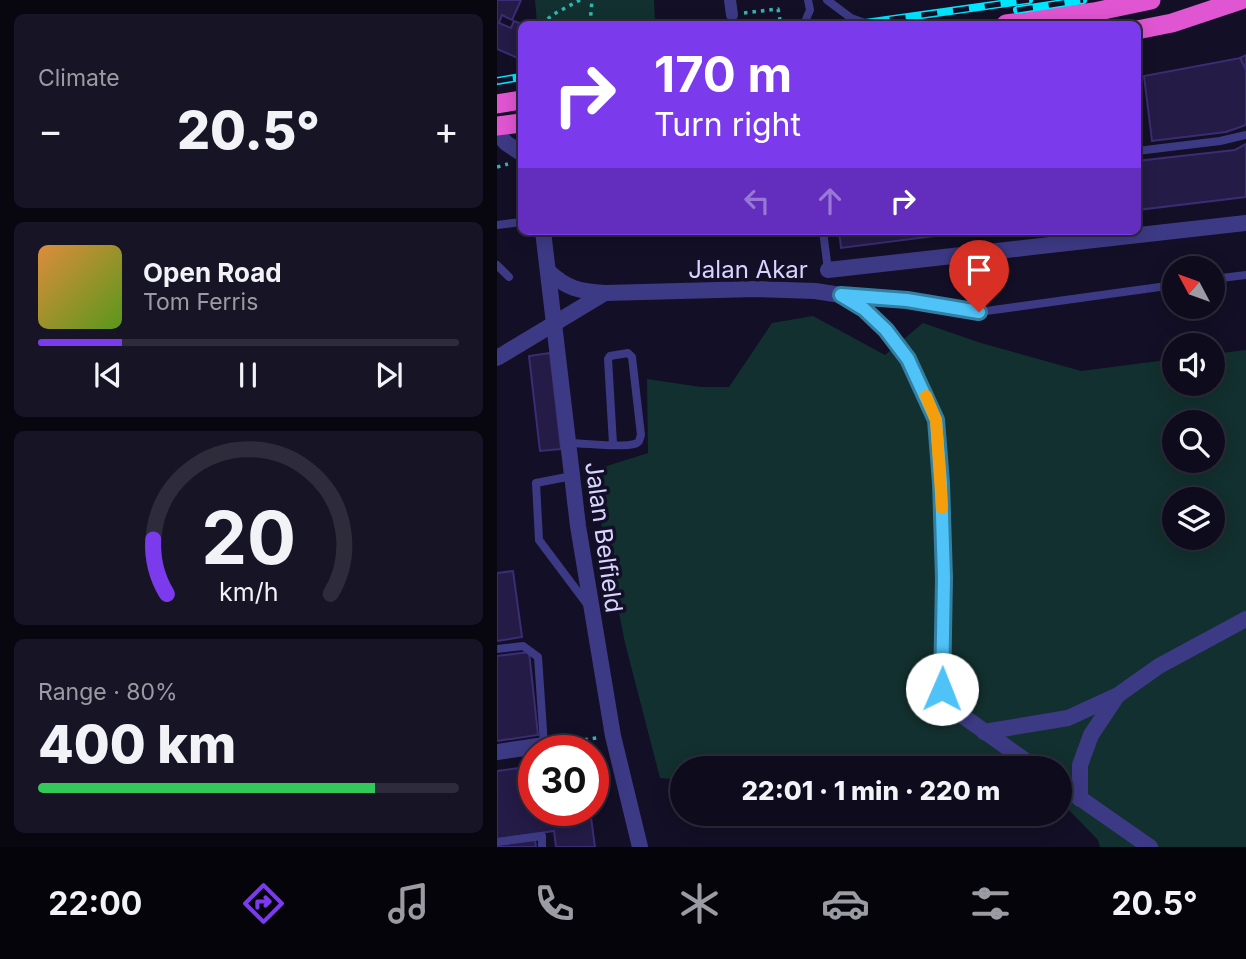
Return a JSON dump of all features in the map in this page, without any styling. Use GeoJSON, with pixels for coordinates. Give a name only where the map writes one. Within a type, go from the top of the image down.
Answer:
{"type":"FeatureCollection","features":[{"type":"Feature","properties":{"kind":"highway"},"geometry":{"type":"LineString","coordinates":[[1028,21],[1094,12],[1151,0]]}},
{"type":"Feature","properties":{"kind":"highway"},"geometry":{"type":"LineString","coordinates":[[1141,29],[1172,23],[1241,0]]}},
{"type":"Feature","properties":{"kind":"highway"},"geometry":{"type":"LineString","coordinates":[[497,104],[518,100]]}},
{"type":"Feature","properties":{"kind":"highway"},"geometry":{"type":"LineString","coordinates":[[497,126],[518,123]]}},
{"type":"Feature","properties":{"kind":"street"},"geometry":{"type":"LineString","coordinates":[[497,132],[506,143],[518,151]]}},
{"type":"Feature","properties":{"kind":"street"},"geometry":{"type":"LineString","coordinates":[[1141,233],[1246,223]]}},
{"type":"Feature","properties":{"kind":"street","name":"Jalan Belfield"},"geometry":{"type":"LineString","coordinates":[[544,235],[591,609],[613,736],[640,847]]}},
{"type":"Feature","properties":{"kind":"street"},"geometry":{"type":"LineString","coordinates":[[828,270],[1121,235]]}},
{"type":"Feature","properties":{"kind":"street","name":"Jalan Akar"},"geometry":{"type":"LineString","coordinates":[[548,271],[562,284],[580,291],[605,293],[788,289],[841,295],[864,309],[886,330],[908,359],[936,420],[944,578],[942,689],[960,713],[1019,756]]}},
{"type":"Feature","properties":{"kind":"street"},"geometry":{"type":"LineString","coordinates":[[497,358],[605,293]]}},
{"type":"Feature","properties":{"kind":"street"},"geometry":{"type":"LineString","coordinates":[[984,732],[1068,718],[1118,695],[1159,666],[1246,619]]}},
{"type":"Feature","properties":{"kind":"street"},"geometry":{"type":"LineString","coordinates":[[1080,799],[1080,765],[1091,735],[1118,695]]}},
{"type":"Feature","properties":{"kind":"street"},"geometry":{"type":"LineString","coordinates":[[497,752],[518,749]]}},
{"type":"Feature","properties":{"kind":"street"},"geometry":{"type":"LineString","coordinates":[[1072,793],[1150,847]]}},
{"type":"Feature","properties":{"kind":"lane"},"geometry":{"type":"LineString","coordinates":[[805,21],[810,10],[808,0]]}},
{"type":"Feature","properties":{"kind":"lane"},"geometry":{"type":"LineString","coordinates":[[827,0],[860,21]]}},
{"type":"Feature","properties":{"kind":"lane"},"geometry":{"type":"LineString","coordinates":[[1141,151],[1220,141],[1246,135]]}},
{"type":"Feature","properties":{"kind":"lane"},"geometry":{"type":"LineString","coordinates":[[497,225],[518,222]]}},
{"type":"Feature","properties":{"kind":"lane"},"geometry":{"type":"LineString","coordinates":[[824,235],[828,270]]}},
{"type":"Feature","properties":{"kind":"lane"},"geometry":{"type":"LineString","coordinates":[[497,265],[509,276]]}},
{"type":"Feature","properties":{"kind":"lane"},"geometry":{"type":"LineString","coordinates":[[1225,278],[1246,275]]}},
{"type":"Feature","properties":{"kind":"lane"},"geometry":{"type":"LineString","coordinates":[[841,295],[907,300],[979,312],[1162,287]]}},
{"type":"Feature","properties":{"kind":"lane"},"geometry":{"type":"LineString","coordinates":[[568,443],[613,444],[635,444],[641,435],[632,357],[628,353],[610,356],[608,359],[613,444]]}},
{"type":"Feature","properties":{"kind":"lane"},"geometry":{"type":"LineString","coordinates":[[572,476],[536,483],[539,540],[591,609]]}},
{"type":"Feature","properties":{"kind":"lane"},"geometry":{"type":"LineString","coordinates":[[497,649],[523,646],[538,657],[543,735]]}},
{"type":"Feature","properties":{"kind":"lane"},"geometry":{"type":"LineString","coordinates":[[497,842],[542,835],[542,847]]}},
{"type":"Feature","properties":{"kind":"path"},"geometry":{"type":"LineString","coordinates":[[545,21],[580,0]]}},
{"type":"Feature","properties":{"kind":"path"},"geometry":{"type":"LineString","coordinates":[[590,21],[592,0]]}},
{"type":"Feature","properties":{"kind":"path"},"geometry":{"type":"LineString","coordinates":[[733,6],[778,9],[780,20],[772,21]]}},
{"type":"Feature","properties":{"kind":"green space"},"geometry":{"type":"Polygon","coordinates":[[[535,0],[654,0],[655,21],[537,21],[535,0]]]}},
{"type":"Feature","properties":{"kind":"green space"},"geometry":{"type":"Polygon","coordinates":[[[813,316],[885,355],[923,323],[981,343],[1081,371],[1162,361],[1162,396],[1225,396],[1225,353],[1246,350],[1246,847],[1100,847],[1098,840],[1072,813],[1072,756],[670,756],[670,779],[660,778],[625,643],[591,471],[648,453],[647,379],[701,387],[729,387],[772,323],[813,316]]]}},
{"type":"Feature","properties":{"kind":"building"},"geometry":{"type":"Polygon","coordinates":[[[497,0],[521,0],[512,20],[502,15],[499,23],[511,28],[514,21],[518,22],[518,58],[497,49],[497,0]]]}},
{"type":"Feature","properties":{"kind":"building"},"geometry":{"type":"Polygon","coordinates":[[[1246,55],[1246,70],[1240,58],[1246,55]]]}},
{"type":"Feature","properties":{"kind":"building"},"geometry":{"type":"Polygon","coordinates":[[[1240,58],[1246,70],[1246,125],[1226,132],[1152,141],[1144,76],[1240,58]]]}},
{"type":"Feature","properties":{"kind":"building"},"geometry":{"type":"Polygon","coordinates":[[[1246,144],[1246,197],[1141,210],[1141,161],[1235,150],[1246,144]]]}},
{"type":"Feature","properties":{"kind":"building"},"geometry":{"type":"Polygon","coordinates":[[[839,235],[943,235],[841,248],[839,235]]]}},
{"type":"Feature","properties":{"kind":"building"},"geometry":{"type":"Polygon","coordinates":[[[550,353],[561,449],[540,451],[529,356],[550,353]]]}},
{"type":"Feature","properties":{"kind":"building"},"geometry":{"type":"Polygon","coordinates":[[[513,571],[522,637],[497,641],[497,573],[513,571]]]}},
{"type":"Feature","properties":{"kind":"building"},"geometry":{"type":"Polygon","coordinates":[[[529,652],[538,735],[518,735],[518,738],[497,741],[497,656],[529,652]]]}},
{"type":"Feature","properties":{"kind":"building"},"geometry":{"type":"Polygon","coordinates":[[[518,768],[518,826],[592,826],[595,847],[556,847],[554,831],[497,839],[497,771],[518,768]]]}},
{"type":"Feature","properties":{"kind":"building"},"geometry":{"type":"Polygon","coordinates":[[[535,840],[536,847],[497,847],[497,845],[535,840]]]}},
{"type":"Feature","properties":{"kind":"railway"},"geometry":{"type":"LineString","coordinates":[[879,21],[1029,0]]}},
{"type":"Feature","properties":{"kind":"railway"},"geometry":{"type":"LineString","coordinates":[[1017,10],[1083,0]]}},
{"type":"Feature","properties":{"kind":"railway"},"geometry":{"type":"LineString","coordinates":[[497,81],[518,78]]}},
{"type":"Feature","properties":{"kind":"slow traffic"},"geometry":{"type":"LineString","coordinates":[[926,396],[936,420],[942,508]]}},
{"type":"Feature","properties":{"kind":"route"},"geometry":{"type":"LineString","coordinates":[[942,689],[944,578],[936,420],[908,359],[886,330],[864,309],[841,295],[907,300],[979,312]]}}]}
